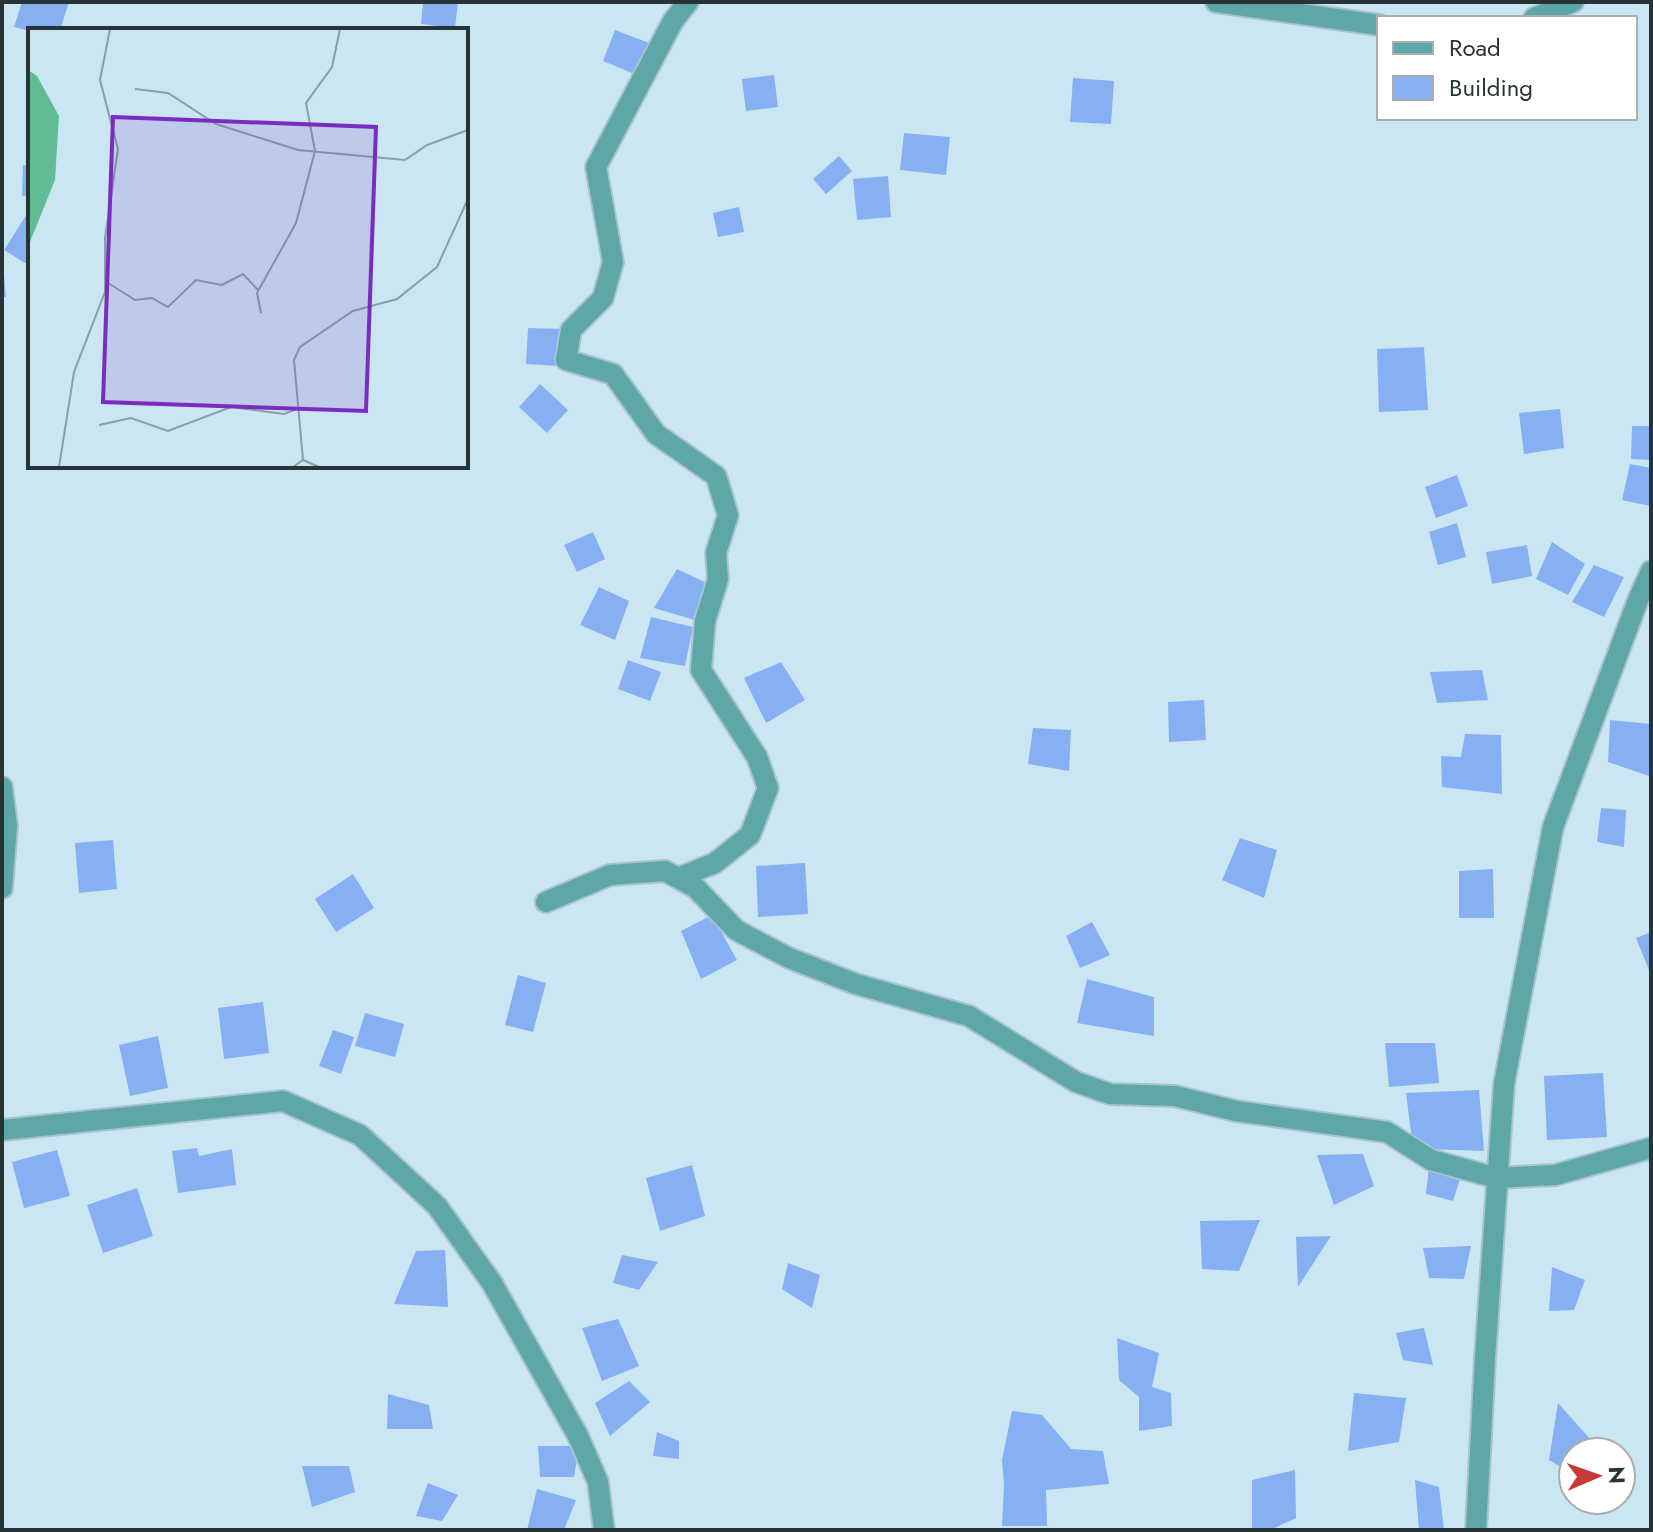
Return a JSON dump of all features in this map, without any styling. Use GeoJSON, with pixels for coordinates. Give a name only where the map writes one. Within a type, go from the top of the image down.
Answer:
{"type":"FeatureCollection","features":[{"type":"Feature","properties":{"kind":"street"},"geometry":{"type":"LineString","coordinates":[[678,878],[715,863],[750,835],[768,788],[757,757],[701,670],[705,621],[718,579],[716,553],[728,515],[716,476],[656,434],[613,374],[566,360],[571,330],[603,298],[613,262],[596,167],[673,21],[688,2]]}},
{"type":"Feature","properties":{"kind":"street"},"geometry":{"type":"LineString","coordinates":[[1216,2],[1377,25]]}},
{"type":"Feature","properties":{"kind":"street"},"geometry":{"type":"LineString","coordinates":[[1539,16],[1573,2]]}},
{"type":"Feature","properties":{"kind":"street"},"geometry":{"type":"LineString","coordinates":[[1476,1530],[1504,1084],[1553,827],[1651,571]]}},
{"type":"Feature","properties":{"kind":"street"},"geometry":{"type":"LineString","coordinates":[[2,787],[7,826],[2,888]]}},
{"type":"Feature","properties":{"kind":"street"},"geometry":{"type":"LineString","coordinates":[[546,902],[610,875],[665,871],[696,888],[736,930],[789,958],[856,984],[969,1016],[1076,1082],[1110,1094],[1175,1096],[1236,1111],[1387,1132],[1431,1160],[1497,1178],[1555,1175],[1651,1148]]}},
{"type":"Feature","properties":{"kind":"street"},"geometry":{"type":"LineString","coordinates":[[2,1130],[283,1101],[360,1135],[437,1206],[492,1283],[578,1436],[598,1482],[604,1530]]}},
{"type":"Feature","properties":{"kind":"building"},"geometry":{"type":"Polygon","coordinates":[[[22,2],[69,2],[61,28],[28,28],[28,30],[14,27],[22,2]]]}},
{"type":"Feature","properties":{"kind":"building"},"geometry":{"type":"Polygon","coordinates":[[[423,2],[458,2],[455,28],[421,24],[423,2]]]}},
{"type":"Feature","properties":{"kind":"building"},"geometry":{"type":"Polygon","coordinates":[[[615,30],[649,43],[637,75],[603,61],[615,30]]]}},
{"type":"Feature","properties":{"kind":"building"},"geometry":{"type":"Polygon","coordinates":[[[774,75],[778,107],[746,111],[742,79],[774,75]]]}},
{"type":"Feature","properties":{"kind":"building"},"geometry":{"type":"Polygon","coordinates":[[[1073,78],[1114,81],[1111,124],[1070,122],[1073,78]]]}},
{"type":"Feature","properties":{"kind":"building"},"geometry":{"type":"Polygon","coordinates":[[[904,133],[950,137],[946,175],[900,170],[904,133]]]}},
{"type":"Feature","properties":{"kind":"building"},"geometry":{"type":"Polygon","coordinates":[[[839,156],[852,171],[826,194],[813,179],[839,156]]]}},
{"type":"Feature","properties":{"kind":"building"},"geometry":{"type":"Polygon","coordinates":[[[23,165],[28,166],[28,196],[22,196],[23,165]]]}},
{"type":"Feature","properties":{"kind":"building"},"geometry":{"type":"Polygon","coordinates":[[[888,176],[891,217],[857,220],[853,179],[888,176]]]}},
{"type":"Feature","properties":{"kind":"building"},"geometry":{"type":"Polygon","coordinates":[[[739,207],[744,232],[718,237],[713,213],[739,207]]]}},
{"type":"Feature","properties":{"kind":"building"},"geometry":{"type":"Polygon","coordinates":[[[28,212],[28,265],[4,250],[28,212]]]}},
{"type":"Feature","properties":{"kind":"building"},"geometry":{"type":"Polygon","coordinates":[[[4,275],[6,297],[2,297],[4,275]]]}},
{"type":"Feature","properties":{"kind":"building"},"geometry":{"type":"Polygon","coordinates":[[[528,328],[561,329],[559,366],[526,364],[528,328]]]}},
{"type":"Feature","properties":{"kind":"building"},"geometry":{"type":"Polygon","coordinates":[[[1424,347],[1428,410],[1379,412],[1377,349],[1424,347]]]}},
{"type":"Feature","properties":{"kind":"building"},"geometry":{"type":"Polygon","coordinates":[[[540,384],[568,410],[547,433],[519,407],[540,384]]]}},
{"type":"Feature","properties":{"kind":"building"},"geometry":{"type":"Polygon","coordinates":[[[1560,409],[1564,448],[1524,454],[1519,413],[1560,409]]]}},
{"type":"Feature","properties":{"kind":"building"},"geometry":{"type":"Polygon","coordinates":[[[1632,426],[1651,426],[1651,460],[1631,459],[1632,426]]]}},
{"type":"Feature","properties":{"kind":"building"},"geometry":{"type":"Polygon","coordinates":[[[1630,464],[1651,468],[1650,506],[1622,500],[1630,464]]]}},
{"type":"Feature","properties":{"kind":"building"},"geometry":{"type":"Polygon","coordinates":[[[1457,475],[1468,506],[1436,518],[1425,487],[1457,475]]]}},
{"type":"Feature","properties":{"kind":"building"},"geometry":{"type":"Polygon","coordinates":[[[1457,523],[1466,557],[1438,565],[1429,532],[1457,523]]]}},
{"type":"Feature","properties":{"kind":"building"},"geometry":{"type":"Polygon","coordinates":[[[593,532],[605,559],[577,572],[564,545],[593,532]]]}},
{"type":"Feature","properties":{"kind":"building"},"geometry":{"type":"Polygon","coordinates":[[[1552,542],[1585,564],[1568,595],[1536,579],[1552,542]]]}},
{"type":"Feature","properties":{"kind":"building"},"geometry":{"type":"Polygon","coordinates":[[[1527,545],[1532,576],[1492,584],[1486,552],[1527,545]]]}},
{"type":"Feature","properties":{"kind":"building"},"geometry":{"type":"Polygon","coordinates":[[[1594,565],[1624,577],[1604,617],[1572,602],[1594,565]]]}},
{"type":"Feature","properties":{"kind":"building"},"geometry":{"type":"Polygon","coordinates":[[[677,569],[711,585],[698,621],[654,608],[677,569]]]}},
{"type":"Feature","properties":{"kind":"building"},"geometry":{"type":"Polygon","coordinates":[[[599,587],[629,601],[615,640],[580,625],[599,587]]]}},
{"type":"Feature","properties":{"kind":"building"},"geometry":{"type":"Polygon","coordinates":[[[651,617],[693,627],[685,666],[640,658],[651,617]]]}},
{"type":"Feature","properties":{"kind":"building"},"geometry":{"type":"Polygon","coordinates":[[[628,660],[661,672],[650,701],[618,689],[628,660]]]}},
{"type":"Feature","properties":{"kind":"building"},"geometry":{"type":"Polygon","coordinates":[[[781,662],[805,700],[766,723],[744,678],[781,662]]]}},
{"type":"Feature","properties":{"kind":"building"},"geometry":{"type":"Polygon","coordinates":[[[1482,670],[1488,700],[1437,703],[1430,672],[1482,670]]]}},
{"type":"Feature","properties":{"kind":"building"},"geometry":{"type":"Polygon","coordinates":[[[1204,700],[1206,740],[1169,742],[1168,702],[1204,700]]]}},
{"type":"Feature","properties":{"kind":"building"},"geometry":{"type":"Polygon","coordinates":[[[1610,720],[1651,724],[1649,776],[1608,762],[1610,720]]]}},
{"type":"Feature","properties":{"kind":"building"},"geometry":{"type":"Polygon","coordinates":[[[1033,728],[1071,730],[1069,771],[1028,764],[1033,728]]]}},
{"type":"Feature","properties":{"kind":"building"},"geometry":{"type":"Polygon","coordinates":[[[1465,734],[1501,735],[1502,794],[1442,787],[1441,756],[1461,757],[1465,734]]]}},
{"type":"Feature","properties":{"kind":"building"},"geometry":{"type":"Polygon","coordinates":[[[1601,808],[1626,810],[1624,847],[1597,842],[1601,808]]]}},
{"type":"Feature","properties":{"kind":"building"},"geometry":{"type":"Polygon","coordinates":[[[1240,838],[1277,850],[1264,898],[1222,880],[1240,838]]]}},
{"type":"Feature","properties":{"kind":"building"},"geometry":{"type":"Polygon","coordinates":[[[113,840],[117,889],[79,893],[75,843],[113,840]]]}},
{"type":"Feature","properties":{"kind":"building"},"geometry":{"type":"Polygon","coordinates":[[[805,863],[808,914],[758,917],[756,866],[805,863]]]}},
{"type":"Feature","properties":{"kind":"building"},"geometry":{"type":"Polygon","coordinates":[[[1493,869],[1494,918],[1459,918],[1459,871],[1493,869]]]}},
{"type":"Feature","properties":{"kind":"building"},"geometry":{"type":"Polygon","coordinates":[[[353,874],[374,908],[336,932],[315,899],[353,874]]]}},
{"type":"Feature","properties":{"kind":"building"},"geometry":{"type":"Polygon","coordinates":[[[712,915],[737,960],[701,979],[681,931],[712,915]]]}},
{"type":"Feature","properties":{"kind":"building"},"geometry":{"type":"Polygon","coordinates":[[[1092,922],[1110,955],[1080,968],[1066,936],[1092,922]]]}},
{"type":"Feature","properties":{"kind":"building"},"geometry":{"type":"Polygon","coordinates":[[[1651,932],[1651,975],[1636,938],[1651,932]]]}},
{"type":"Feature","properties":{"kind":"building"},"geometry":{"type":"Polygon","coordinates":[[[518,975],[546,983],[533,1032],[505,1025],[518,975]]]}},
{"type":"Feature","properties":{"kind":"building"},"geometry":{"type":"Polygon","coordinates":[[[1087,979],[1154,997],[1154,1036],[1077,1023],[1087,979]]]}},
{"type":"Feature","properties":{"kind":"building"},"geometry":{"type":"Polygon","coordinates":[[[263,1002],[269,1053],[224,1059],[218,1008],[263,1002]]]}},
{"type":"Feature","properties":{"kind":"building"},"geometry":{"type":"Polygon","coordinates":[[[365,1013],[404,1024],[395,1057],[355,1046],[365,1013]]]}},
{"type":"Feature","properties":{"kind":"building"},"geometry":{"type":"Polygon","coordinates":[[[333,1030],[354,1037],[341,1074],[319,1066],[333,1030]]]}},
{"type":"Feature","properties":{"kind":"building"},"geometry":{"type":"Polygon","coordinates":[[[158,1036],[168,1088],[130,1096],[119,1045],[158,1036]]]}},
{"type":"Feature","properties":{"kind":"building"},"geometry":{"type":"Polygon","coordinates":[[[1385,1043],[1435,1043],[1439,1083],[1389,1087],[1385,1043]]]}},
{"type":"Feature","properties":{"kind":"building"},"geometry":{"type":"Polygon","coordinates":[[[1603,1073],[1607,1137],[1547,1140],[1544,1076],[1603,1073]]]}},
{"type":"Feature","properties":{"kind":"building"},"geometry":{"type":"Polygon","coordinates":[[[1479,1090],[1484,1151],[1426,1149],[1412,1141],[1406,1093],[1479,1090]]]}},
{"type":"Feature","properties":{"kind":"building"},"geometry":{"type":"Polygon","coordinates":[[[197,1148],[199,1156],[232,1149],[236,1185],[178,1193],[172,1151],[197,1148]]]}},
{"type":"Feature","properties":{"kind":"building"},"geometry":{"type":"Polygon","coordinates":[[[57,1150],[70,1196],[24,1208],[12,1162],[57,1150]]]}},
{"type":"Feature","properties":{"kind":"building"},"geometry":{"type":"Polygon","coordinates":[[[1363,1154],[1374,1186],[1334,1205],[1317,1155],[1363,1154]]]}},
{"type":"Feature","properties":{"kind":"building"},"geometry":{"type":"Polygon","coordinates":[[[692,1165],[705,1216],[660,1231],[646,1178],[692,1165]]]}},
{"type":"Feature","properties":{"kind":"building"},"geometry":{"type":"Polygon","coordinates":[[[1429,1166],[1461,1176],[1453,1201],[1426,1194],[1429,1166]]]}},
{"type":"Feature","properties":{"kind":"building"},"geometry":{"type":"Polygon","coordinates":[[[137,1188],[153,1236],[103,1253],[87,1205],[137,1188]]]}},
{"type":"Feature","properties":{"kind":"building"},"geometry":{"type":"Polygon","coordinates":[[[1260,1220],[1239,1271],[1202,1269],[1200,1221],[1260,1220]]]}},
{"type":"Feature","properties":{"kind":"building"},"geometry":{"type":"Polygon","coordinates":[[[1331,1236],[1298,1287],[1296,1237],[1331,1236]]]}},
{"type":"Feature","properties":{"kind":"building"},"geometry":{"type":"Polygon","coordinates":[[[1471,1246],[1464,1279],[1429,1278],[1423,1248],[1471,1246]]]}},
{"type":"Feature","properties":{"kind":"building"},"geometry":{"type":"Polygon","coordinates":[[[445,1250],[448,1307],[394,1304],[416,1251],[445,1250]]]}},
{"type":"Feature","properties":{"kind":"building"},"geometry":{"type":"Polygon","coordinates":[[[622,1255],[658,1262],[639,1290],[613,1283],[622,1255]]]}},
{"type":"Feature","properties":{"kind":"building"},"geometry":{"type":"Polygon","coordinates":[[[788,1263],[820,1275],[812,1308],[782,1289],[788,1263]]]}},
{"type":"Feature","properties":{"kind":"building"},"geometry":{"type":"Polygon","coordinates":[[[1552,1267],[1585,1280],[1574,1310],[1549,1311],[1552,1267]]]}},
{"type":"Feature","properties":{"kind":"building"},"geometry":{"type":"Polygon","coordinates":[[[618,1319],[639,1366],[602,1381],[582,1328],[618,1319]]]}},
{"type":"Feature","properties":{"kind":"building"},"geometry":{"type":"Polygon","coordinates":[[[1424,1328],[1433,1365],[1403,1360],[1396,1333],[1424,1328]]]}},
{"type":"Feature","properties":{"kind":"building"},"geometry":{"type":"Polygon","coordinates":[[[1117,1338],[1159,1353],[1152,1387],[1171,1393],[1172,1426],[1139,1431],[1139,1397],[1119,1380],[1117,1338]]]}},
{"type":"Feature","properties":{"kind":"building"},"geometry":{"type":"Polygon","coordinates":[[[629,1381],[650,1402],[610,1436],[595,1403],[629,1381]]]}},
{"type":"Feature","properties":{"kind":"building"},"geometry":{"type":"Polygon","coordinates":[[[1354,1393],[1406,1398],[1399,1442],[1348,1451],[1354,1393]]]}},
{"type":"Feature","properties":{"kind":"building"},"geometry":{"type":"Polygon","coordinates":[[[388,1394],[429,1405],[433,1429],[387,1429],[388,1394]]]}},
{"type":"Feature","properties":{"kind":"building"},"geometry":{"type":"Polygon","coordinates":[[[1558,1403],[1587,1436],[1557,1436],[1557,1465],[1549,1460],[1558,1403]]]}},
{"type":"Feature","properties":{"kind":"building"},"geometry":{"type":"Polygon","coordinates":[[[1012,1411],[1042,1415],[1071,1449],[1103,1451],[1109,1484],[1046,1490],[1047,1526],[1002,1526],[1002,1460],[1012,1411]]]}},
{"type":"Feature","properties":{"kind":"building"},"geometry":{"type":"Polygon","coordinates":[[[657,1432],[679,1441],[679,1459],[653,1456],[657,1432]]]}},
{"type":"Feature","properties":{"kind":"building"},"geometry":{"type":"Polygon","coordinates":[[[538,1446],[579,1446],[574,1477],[540,1477],[538,1446]]]}},
{"type":"Feature","properties":{"kind":"building"},"geometry":{"type":"Polygon","coordinates":[[[302,1466],[349,1466],[355,1492],[312,1507],[302,1466]]]}},
{"type":"Feature","properties":{"kind":"building"},"geometry":{"type":"Polygon","coordinates":[[[1295,1470],[1296,1518],[1270,1530],[1252,1530],[1252,1480],[1295,1470]]]}},
{"type":"Feature","properties":{"kind":"building"},"geometry":{"type":"Polygon","coordinates":[[[1415,1480],[1439,1487],[1444,1530],[1419,1530],[1415,1480]]]}},
{"type":"Feature","properties":{"kind":"building"},"geometry":{"type":"Polygon","coordinates":[[[428,1483],[458,1495],[442,1521],[416,1516],[428,1483]]]}},
{"type":"Feature","properties":{"kind":"building"},"geometry":{"type":"Polygon","coordinates":[[[537,1489],[576,1500],[564,1530],[527,1530],[537,1489]]]}}]}
